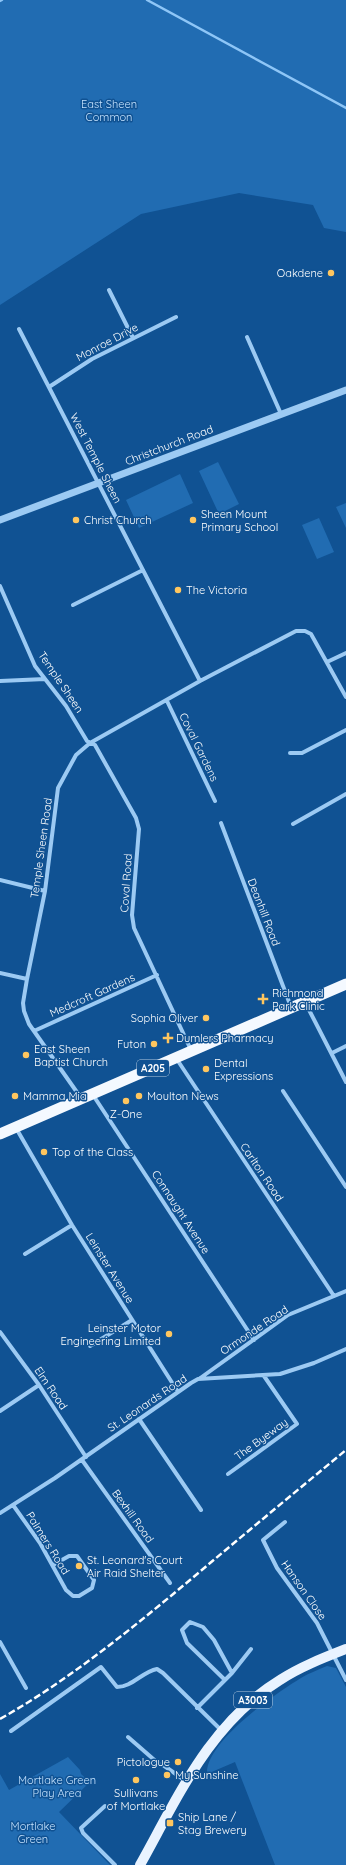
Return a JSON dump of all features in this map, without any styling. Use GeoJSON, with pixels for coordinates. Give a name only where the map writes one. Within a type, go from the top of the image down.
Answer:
{"type":"FeatureCollection","features":[{"type":"Feature","properties":{"kind":"highway","name":"A205"},"geometry":{"type":"LineString","coordinates":[[0,1134],[81,1098],[93,1095],[176,1057],[346,984]]}},
{"type":"Feature","properties":{"kind":"main road","name":"A3003"},"geometry":{"type":"LineString","coordinates":[[140,1865],[198,1761],[221,1730],[261,1693],[279,1680],[299,1669],[346,1649]]}},
{"type":"Feature","properties":{"kind":"street"},"geometry":{"type":"LineString","coordinates":[[109,290],[133,338]]}},
{"type":"Feature","properties":{"kind":"street","name":"Monroe Drive"},"geometry":{"type":"LineString","coordinates":[[49,387],[92,359],[176,317]]}},
{"type":"Feature","properties":{"kind":"street","name":"West Temple Sheen"},"geometry":{"type":"LineString","coordinates":[[19,329],[200,681]]}},
{"type":"Feature","properties":{"kind":"street"},"geometry":{"type":"LineString","coordinates":[[246,337],[281,414]]}},
{"type":"Feature","properties":{"kind":"street","name":"Christchurch Road"},"geometry":{"type":"LineString","coordinates":[[0,520],[346,390]]}},
{"type":"Feature","properties":{"kind":"street"},"geometry":{"type":"LineString","coordinates":[[73,605],[143,570]]}},
{"type":"Feature","properties":{"kind":"street","name":"Temple Sheen"},"geometry":{"type":"LineString","coordinates":[[0,586],[35,666],[66,706],[86,741],[90,743]]}},
{"type":"Feature","properties":{"kind":"street","name":"Temple Sheen Road"},"geometry":{"type":"LineString","coordinates":[[81,1098],[34,1031],[24,1012],[23,1003],[46,891],[58,788],[76,755],[90,743],[167,702],[200,681],[294,632],[302,630],[309,632],[327,662]]}},
{"type":"Feature","properties":{"kind":"street"},"geometry":{"type":"LineString","coordinates":[[346,653],[327,662],[346,697]]}},
{"type":"Feature","properties":{"kind":"street"},"geometry":{"type":"LineString","coordinates":[[0,681],[45,679]]}},
{"type":"Feature","properties":{"kind":"street","name":"Coval Gardens"},"geometry":{"type":"LineString","coordinates":[[167,702],[215,801]]}},
{"type":"Feature","properties":{"kind":"street"},"geometry":{"type":"LineString","coordinates":[[290,753],[302,753],[346,730]]}},
{"type":"Feature","properties":{"kind":"street","name":"Coval Road"},"geometry":{"type":"LineString","coordinates":[[90,743],[95,745],[136,818],[139,829],[132,915],[134,928],[191,1051]]}},
{"type":"Feature","properties":{"kind":"street"},"geometry":{"type":"LineString","coordinates":[[293,824],[346,794]]}},
{"type":"Feature","properties":{"kind":"street","name":"Deanhill Road"},"geometry":{"type":"LineString","coordinates":[[221,823],[292,1008]]}},
{"type":"Feature","properties":{"kind":"street"},"geometry":{"type":"LineString","coordinates":[[0,880],[46,891]]}},
{"type":"Feature","properties":{"kind":"street"},"geometry":{"type":"LineString","coordinates":[[0,973],[27,979]]}},
{"type":"Feature","properties":{"kind":"street","name":"Medcroft Gardens"},"geometry":{"type":"LineString","coordinates":[[34,1031],[157,975]]}},
{"type":"Feature","properties":{"kind":"street"},"geometry":{"type":"LineString","coordinates":[[305,1002],[346,1082]]}},
{"type":"Feature","properties":{"kind":"street"},"geometry":{"type":"LineString","coordinates":[[332,1053],[346,1046]]}},
{"type":"Feature","properties":{"kind":"street","name":"Carlton Road"},"geometry":{"type":"LineString","coordinates":[[176,1057],[334,1296]]}},
{"type":"Feature","properties":{"kind":"street"},"geometry":{"type":"LineString","coordinates":[[283,1091],[346,1187]]}},
{"type":"Feature","properties":{"kind":"street","name":"Connaught Avenue"},"geometry":{"type":"LineString","coordinates":[[93,1095],[254,1340]]}},
{"type":"Feature","properties":{"kind":"street","name":"Leinster Avenue"},"geometry":{"type":"LineString","coordinates":[[15,1127],[72,1225],[178,1392]]}},
{"type":"Feature","properties":{"kind":"street"},"geometry":{"type":"LineString","coordinates":[[25,1254],[72,1225]]}},
{"type":"Feature","properties":{"kind":"street","name":"Ormonde Road"},"geometry":{"type":"LineString","coordinates":[[198,1379],[288,1315],[346,1291]]}},
{"type":"Feature","properties":{"kind":"street","name":"Leinster Avenue"},"geometry":{"type":"LineString","coordinates":[[90,1346],[132,1320]]}},
{"type":"Feature","properties":{"kind":"street","name":"Elm Road"},"geometry":{"type":"LineString","coordinates":[[0,1332],[39,1385],[84,1458]]}},
{"type":"Feature","properties":{"kind":"street","name":"St. Leonards Road"},"geometry":{"type":"LineString","coordinates":[[0,1513],[84,1458],[198,1379],[264,1376],[292,1371],[314,1364],[346,1349]]}},
{"type":"Feature","properties":{"kind":"street","name":"The Byeway"},"geometry":{"type":"LineString","coordinates":[[228,1474],[297,1424],[264,1376]]}},
{"type":"Feature","properties":{"kind":"street"},"geometry":{"type":"LineString","coordinates":[[0,1411],[39,1385]]}},
{"type":"Feature","properties":{"kind":"street"},"geometry":{"type":"LineString","coordinates":[[139,1419],[202,1510]]}},
{"type":"Feature","properties":{"kind":"street","name":"Bexhill Road"},"geometry":{"type":"LineString","coordinates":[[84,1458],[170,1583]]}},
{"type":"Feature","properties":{"kind":"street","name":"Palmers Road"},"geometry":{"type":"LineString","coordinates":[[13,1505],[53,1565],[66,1590],[73,1596],[78,1596],[92,1588],[94,1580],[77,1556],[69,1556],[53,1565]]}},
{"type":"Feature","properties":{"kind":"street","name":"Hanson Close"},"geometry":{"type":"LineString","coordinates":[[285,1522],[263,1540],[277,1568],[317,1623],[332,1655]]}},
{"type":"Feature","properties":{"kind":"street"},"geometry":{"type":"LineString","coordinates":[[225,1680],[187,1643],[182,1630],[190,1622],[203,1627],[214,1640],[232,1673]]}},
{"type":"Feature","properties":{"kind":"street"},"geometry":{"type":"LineString","coordinates":[[0,1642],[26,1688]]}},
{"type":"Feature","properties":{"kind":"street"},"geometry":{"type":"LineString","coordinates":[[197,1708],[232,1673],[251,1649]]}},
{"type":"Feature","properties":{"kind":"street"},"geometry":{"type":"LineString","coordinates":[[332,1655],[346,1680]]}},
{"type":"Feature","properties":{"kind":"street"},"geometry":{"type":"LineString","coordinates":[[11,1731],[101,1667],[117,1688],[122,1687],[150,1671],[157,1670],[163,1673],[221,1730]]}},
{"type":"Feature","properties":{"kind":"street"},"geometry":{"type":"LineString","coordinates":[[128,1737],[159,1764],[187,1782]]}},
{"type":"Feature","properties":{"kind":"street"},"geometry":{"type":"LineString","coordinates":[[105,1806],[81,1828],[83,1833],[115,1865]]}},
{"type":"Feature","properties":{"kind":"green space","name":"East Sheen Common"},"geometry":{"type":"Polygon","coordinates":[[[0,0],[346,0],[346,232],[324,228],[313,205],[239,193],[141,214],[0,305],[0,0]]]}},
{"type":"Feature","properties":{"kind":"green space"},"geometry":{"type":"Polygon","coordinates":[[[218,462],[239,504],[219,514],[199,471],[218,462]]]}},
{"type":"Feature","properties":{"kind":"green space"},"geometry":{"type":"Polygon","coordinates":[[[180,474],[193,503],[139,528],[126,500],[180,474]]]}},
{"type":"Feature","properties":{"kind":"green space"},"geometry":{"type":"Polygon","coordinates":[[[346,503],[346,528],[336,507],[346,503]]]}},
{"type":"Feature","properties":{"kind":"green space"},"geometry":{"type":"Polygon","coordinates":[[[319,518],[334,552],[317,559],[302,525],[319,518]]]}},
{"type":"Feature","properties":{"kind":"green space"},"geometry":{"type":"Polygon","coordinates":[[[327,1666],[336,1668],[346,1687],[346,1865],[275,1865],[235,1762],[207,1774],[209,1761],[217,1748],[229,1734],[260,1707],[301,1678],[327,1666]]]}},
{"type":"Feature","properties":{"kind":"green space","name":"Mortlake Green"},"geometry":{"type":"Polygon","coordinates":[[[68,1757],[80,1770],[81,1774],[90,1782],[59,1812],[110,1865],[0,1865],[0,1774],[9,1790],[68,1757]]]}},
{"type":"Feature","properties":{"kind":"waterway"},"geometry":{"type":"LineString","coordinates":[[147,0],[346,108]]}},
{"type":"Feature","properties":{"kind":"railway"},"geometry":{"type":"LineString","coordinates":[[0,1719],[26,1704],[75,1671],[122,1636],[346,1450]]}},
{"type":"Feature","properties":{"kind":"place","name":"Oakdene"},"geometry":{"type":"Point","coordinates":[331,273]}},
{"type":"Feature","properties":{"kind":"place","name":"Christ Church"},"geometry":{"type":"Point","coordinates":[76,520]}},
{"type":"Feature","properties":{"kind":"place","name":"Sheen Mount Primary School"},"geometry":{"type":"Point","coordinates":[193,520]}},
{"type":"Feature","properties":{"kind":"place","name":"The Victoria"},"geometry":{"type":"Point","coordinates":[178,590]}},
{"type":"Feature","properties":{"kind":"place","name":"Richmond Park Clinic"},"geometry":{"type":"Point","coordinates":[263,999]}},
{"type":"Feature","properties":{"kind":"place","name":"Sophia Oliver"},"geometry":{"type":"Point","coordinates":[206,1018]}},
{"type":"Feature","properties":{"kind":"place","name":"Dumlers Pharmacy"},"geometry":{"type":"Point","coordinates":[168,1038]}},
{"type":"Feature","properties":{"kind":"place","name":"Futon"},"geometry":{"type":"Point","coordinates":[154,1044]}},
{"type":"Feature","properties":{"kind":"place","name":"East Sheen Baptist Church"},"geometry":{"type":"Point","coordinates":[26,1055]}},
{"type":"Feature","properties":{"kind":"place","name":"Dental Expressions"},"geometry":{"type":"Point","coordinates":[206,1069]}},
{"type":"Feature","properties":{"kind":"place","name":"Mamma Mia"},"geometry":{"type":"Point","coordinates":[15,1096]}},
{"type":"Feature","properties":{"kind":"place","name":"Moulton News"},"geometry":{"type":"Point","coordinates":[139,1096]}},
{"type":"Feature","properties":{"kind":"place","name":"Z-One"},"geometry":{"type":"Point","coordinates":[126,1101]}},
{"type":"Feature","properties":{"kind":"place","name":"Top of the Class"},"geometry":{"type":"Point","coordinates":[44,1152]}},
{"type":"Feature","properties":{"kind":"place","name":"Leinster Motor Engineering Limited"},"geometry":{"type":"Point","coordinates":[169,1334]}},
{"type":"Feature","properties":{"kind":"place","name":"St. Leonard's Court Air Raid Shelter"},"geometry":{"type":"Point","coordinates":[79,1566]}},
{"type":"Feature","properties":{"kind":"place","name":"Pictologue"},"geometry":{"type":"Point","coordinates":[178,1762]}},
{"type":"Feature","properties":{"kind":"place","name":"My Sunshine"},"geometry":{"type":"Point","coordinates":[167,1775]}},
{"type":"Feature","properties":{"kind":"place","name":"Sullivans of Mortlake"},"geometry":{"type":"Point","coordinates":[136,1780]}},
{"type":"Feature","properties":{"kind":"place","name":"Ship Lane / Stag Brewery"},"geometry":{"type":"Point","coordinates":[170,1823]}},
{"type":"Feature","properties":{"kind":"park label","name":"Mortlake Green Play Area"},"geometry":{"type":"Point","coordinates":[57,1786]}}]}
